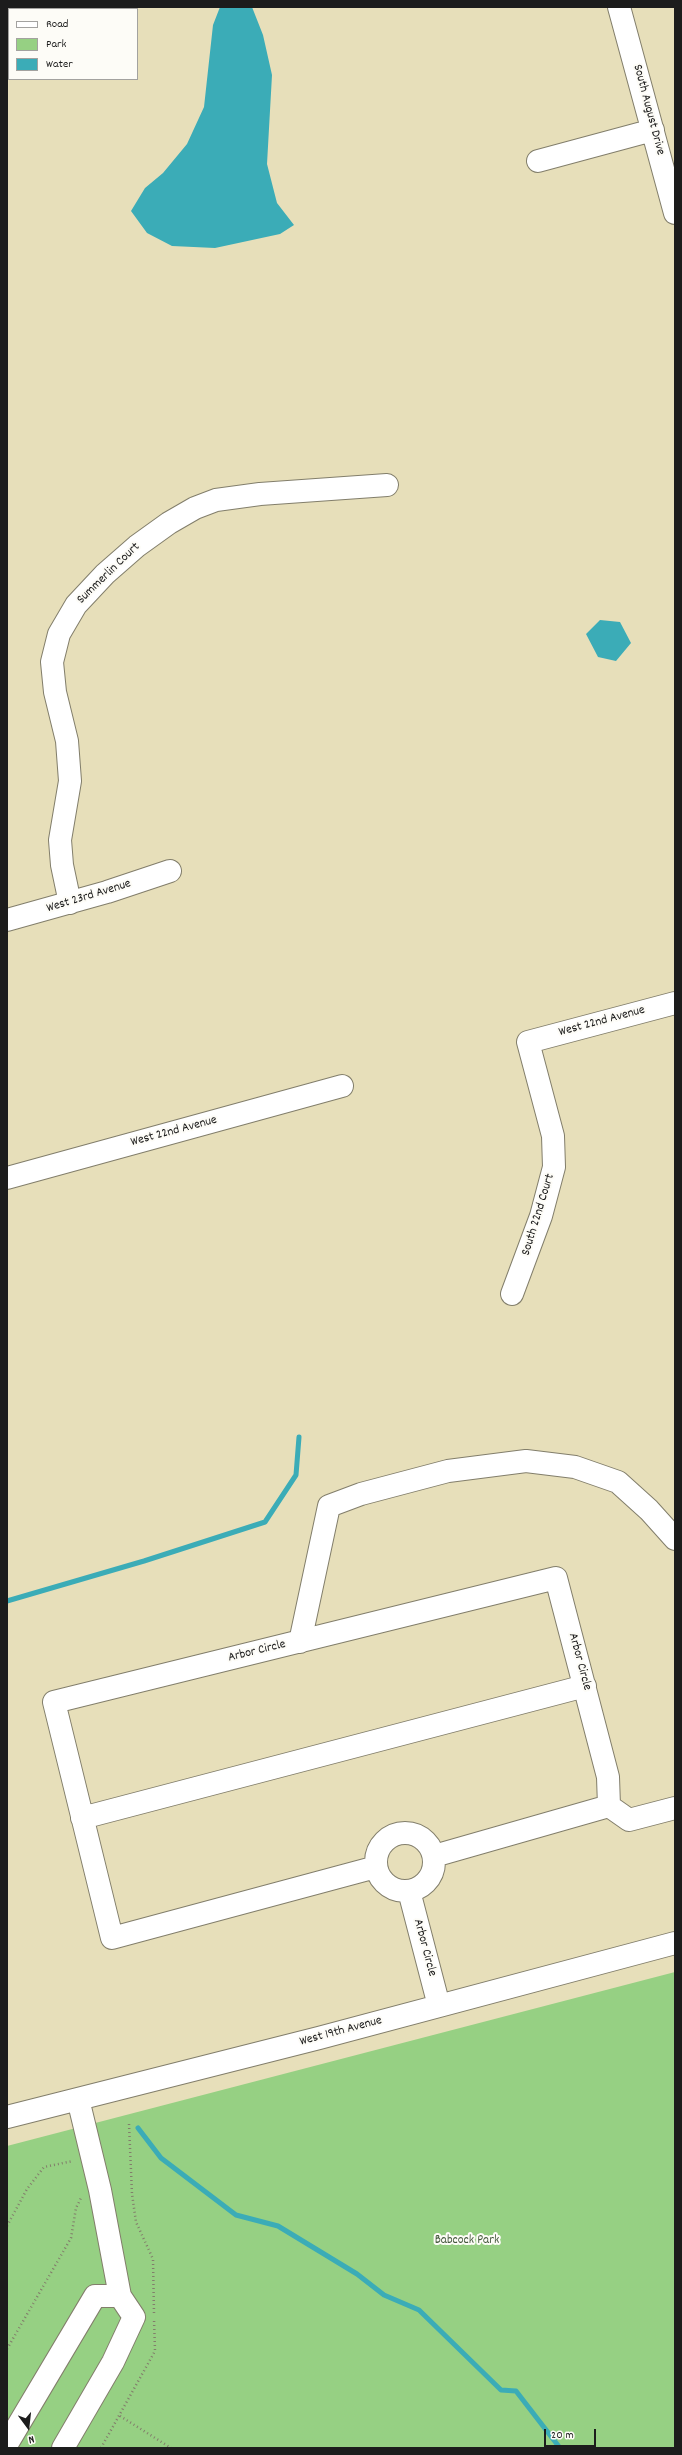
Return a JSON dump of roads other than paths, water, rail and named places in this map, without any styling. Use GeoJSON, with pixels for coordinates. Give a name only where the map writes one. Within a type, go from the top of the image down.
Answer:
{"type":"FeatureCollection","features":[{"type":"Feature","properties":{"kind":"street","name":"South August Drive"},"geometry":{"type":"LineString","coordinates":[[619,7],[675,213]]}},
{"type":"Feature","properties":{"kind":"street"},"geometry":{"type":"LineString","coordinates":[[538,161],[653,130]]}},
{"type":"Feature","properties":{"kind":"street","name":"Summerlin Court"},"geometry":{"type":"LineString","coordinates":[[70,903],[62,865],[60,840],[70,781],[67,749],[55,692],[52,662],[59,634],[76,605],[105,574],[137,546],[169,523],[195,508],[216,500],[260,494],[387,485]]}},
{"type":"Feature","properties":{"kind":"street","name":"West 23rd Avenue"},"geometry":{"type":"LineString","coordinates":[[7,920],[70,903],[170,871]]}},
{"type":"Feature","properties":{"kind":"street","name":"West 22nd Avenue"},"geometry":{"type":"LineString","coordinates":[[528,1042],[675,1003]]}},
{"type":"Feature","properties":{"kind":"street","name":"South 22nd Court"},"geometry":{"type":"LineString","coordinates":[[512,1294],[541,1216],[554,1167],[553,1136],[528,1042]]}},
{"type":"Feature","properties":{"kind":"street","name":"West 22nd Avenue"},"geometry":{"type":"LineString","coordinates":[[7,1178],[342,1086]]}},
{"type":"Feature","properties":{"kind":"street"},"geometry":{"type":"LineString","coordinates":[[300,1642],[329,1506],[368,1492],[448,1471],[526,1461],[575,1467],[618,1482],[649,1510],[675,1539]]}},
{"type":"Feature","properties":{"kind":"street","name":"Arbor Circle"},"geometry":{"type":"LineString","coordinates":[[376,1867],[112,1938],[54,1702],[556,1578],[608,1777],[609,1806]]}},
{"type":"Feature","properties":{"kind":"street"},"geometry":{"type":"LineString","coordinates":[[82,1818],[585,1686]]}},
{"type":"Feature","properties":{"kind":"street"},"geometry":{"type":"LineString","coordinates":[[434,1856],[609,1806],[629,1820],[675,1808]]}},
{"type":"Feature","properties":{"kind":"street"},"geometry":{"type":"LineString","coordinates":[[399,1833],[417,1835],[425,1840],[434,1856],[434,1865],[429,1879],[418,1888],[409,1891],[400,1891],[384,1883],[376,1867],[375,1858],[383,1842],[399,1833]]}},
{"type":"Feature","properties":{"kind":"street","name":"Arbor Circle"},"geometry":{"type":"LineString","coordinates":[[409,1891],[439,2006]]}},
{"type":"Feature","properties":{"kind":"street","name":"West 19th Avenue"},"geometry":{"type":"LineString","coordinates":[[7,2117],[439,2006],[675,1943]]}},
{"type":"Feature","properties":{"kind":"street"},"geometry":{"type":"LineString","coordinates":[[63,2448],[113,2362],[134,2318],[120,2296],[92,2158],[78,2099]]}},
{"type":"Feature","properties":{"kind":"street"},"geometry":{"type":"LineString","coordinates":[[7,2444],[95,2296],[120,2296]]}},
{"type":"Feature","properties":{"kind":"water"},"geometry":{"type":"Polygon","coordinates":[[[220,7],[252,7],[263,35],[272,75],[267,164],[277,203],[294,225],[280,234],[215,248],[172,246],[147,233],[131,211],[145,188],[163,173],[187,144],[204,107],[213,25],[220,7]]]}},
{"type":"Feature","properties":{"kind":"water"},"geometry":{"type":"Polygon","coordinates":[[[600,620],[620,622],[631,643],[616,661],[598,657],[586,634],[600,620]]]}},
{"type":"Feature","properties":{"kind":"waterway"},"geometry":{"type":"LineString","coordinates":[[7,1601],[144,1561],[265,1522],[296,1475],[299,1437]]}},
{"type":"Feature","properties":{"kind":"waterway"},"geometry":{"type":"LineString","coordinates":[[138,2128],[161,2158],[236,2215],[278,2226],[357,2274],[384,2295],[419,2310],[501,2390],[516,2391],[560,2448]]}},
{"type":"Feature","properties":{"kind":"park label","name":"Babcock Park"},"geometry":{"type":"Point","coordinates":[467,2241]}}]}
